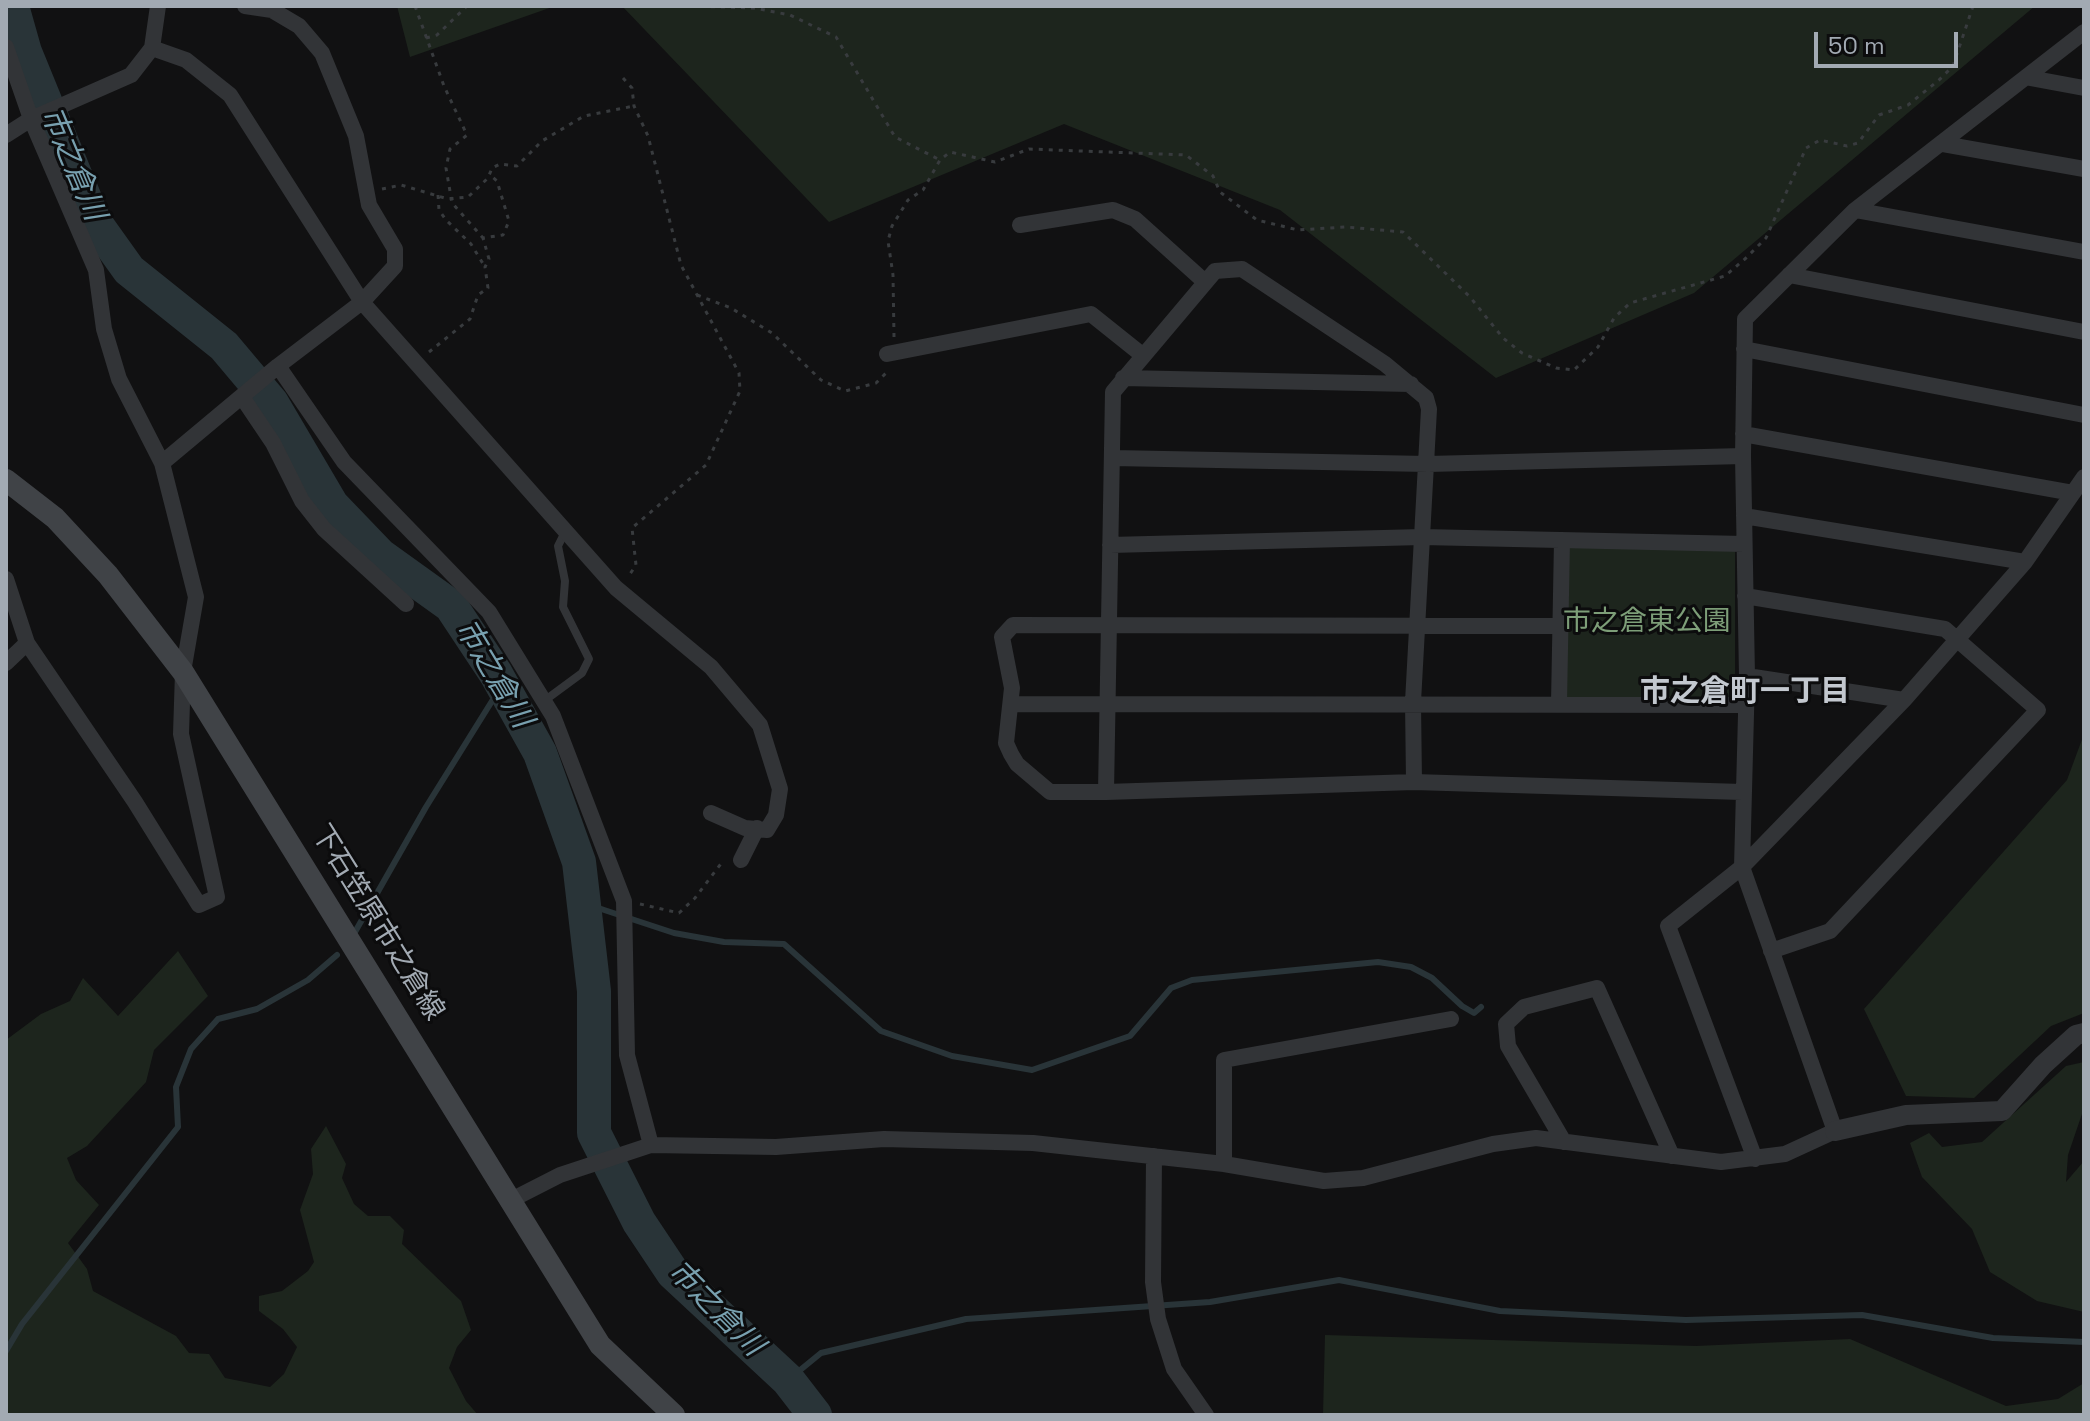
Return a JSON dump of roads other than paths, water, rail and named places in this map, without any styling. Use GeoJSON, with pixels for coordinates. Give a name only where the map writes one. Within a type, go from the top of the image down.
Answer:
{"type":"FeatureCollection","features":[{"type":"Feature","properties":{"kind":"main road","name":"下石笠原市之倉線"},"geometry":{"type":"LineString","coordinates":[[6,480],[55,518],[108,575],[183,672],[513,1199],[600,1345],[674,1415]]}},
{"type":"Feature","properties":{"kind":"street"},"geometry":{"type":"LineString","coordinates":[[6,135],[31,119],[131,75],[152,48],[158,6]]}},
{"type":"Feature","properties":{"kind":"street"},"geometry":{"type":"LineString","coordinates":[[162,463],[278,366],[362,302],[395,266],[395,249],[369,205],[356,136],[322,53],[299,26],[272,10],[245,6]]}},
{"type":"Feature","properties":{"kind":"street"},"geometry":{"type":"LineString","coordinates":[[1835,1131],[1742,867],[1747,676],[1743,456],[1745,319],[1855,210],[2030,78],[2084,32]]}},
{"type":"Feature","properties":{"kind":"street"},"geometry":{"type":"LineString","coordinates":[[6,47],[31,119],[96,270],[104,329],[119,379],[162,463],[196,597],[183,672],[181,734],[217,897],[199,905],[135,802],[27,643],[6,579]]}},
{"type":"Feature","properties":{"kind":"street"},"geometry":{"type":"LineString","coordinates":[[152,48],[186,60],[230,95],[362,302],[616,588],[711,667],[760,725],[780,789],[776,815],[767,830],[751,828],[711,813]]}},
{"type":"Feature","properties":{"kind":"street"},"geometry":{"type":"LineString","coordinates":[[2030,78],[2084,88]]}},
{"type":"Feature","properties":{"kind":"street"},"geometry":{"type":"LineString","coordinates":[[1943,144],[2084,169]]}},
{"type":"Feature","properties":{"kind":"street"},"geometry":{"type":"LineString","coordinates":[[1020,225],[1113,210],[1135,219],[1205,282]]}},
{"type":"Feature","properties":{"kind":"street"},"geometry":{"type":"LineString","coordinates":[[1855,210],[2084,252]]}},
{"type":"Feature","properties":{"kind":"street"},"geometry":{"type":"LineString","coordinates":[[1106,792],[1113,392],[1141,354],[1215,271],[1242,269],[1411,384],[1426,398],[1429,409],[1428,464],[1413,702],[1414,782]]}},
{"type":"Feature","properties":{"kind":"street"},"geometry":{"type":"LineString","coordinates":[[1789,275],[2084,332]]}},
{"type":"Feature","properties":{"kind":"street"},"geometry":{"type":"LineString","coordinates":[[890,353],[1091,314],[1141,354]]}},
{"type":"Feature","properties":{"kind":"street"},"geometry":{"type":"LineString","coordinates":[[1744,349],[2084,415]]}},
{"type":"Feature","properties":{"kind":"street"},"geometry":{"type":"LineString","coordinates":[[278,366],[344,462],[489,612],[544,701],[575,766],[624,901],[627,1055],[651,1145]]}},
{"type":"Feature","properties":{"kind":"street"},"geometry":{"type":"LineString","coordinates":[[1123,378],[1411,384]]}},
{"type":"Feature","properties":{"kind":"street"},"geometry":{"type":"LineString","coordinates":[[242,397],[309,511],[406,604]]}},
{"type":"Feature","properties":{"kind":"street"},"geometry":{"type":"LineString","coordinates":[[1743,434],[2073,493]]}},
{"type":"Feature","properties":{"kind":"street"},"geometry":{"type":"LineString","coordinates":[[1112,458],[1428,464],[1743,456]]}},
{"type":"Feature","properties":{"kind":"street"},"geometry":{"type":"LineString","coordinates":[[1755,1159],[1668,926],[1742,867],[1904,700],[2025,562],[2084,477]]}},
{"type":"Feature","properties":{"kind":"street"},"geometry":{"type":"LineString","coordinates":[[1744,516],[2025,562]]}},
{"type":"Feature","properties":{"kind":"street"},"geometry":{"type":"LineString","coordinates":[[1110,545],[1422,537],[1744,544]]}},
{"type":"Feature","properties":{"kind":"street"},"geometry":{"type":"LineString","coordinates":[[1559,703],[1562,540]]}},
{"type":"Feature","properties":{"kind":"street"},"geometry":{"type":"LineString","coordinates":[[1745,596],[1945,629],[2038,710],[1830,931],[1771,951]]}},
{"type":"Feature","properties":{"kind":"street"},"geometry":{"type":"LineString","coordinates":[[1561,626],[1013,625],[1002,637],[1012,704],[1006,743],[1017,764],[1050,792],[1414,782],[1742,792]]}},
{"type":"Feature","properties":{"kind":"street"},"geometry":{"type":"LineString","coordinates":[[6,663],[27,643]]}},
{"type":"Feature","properties":{"kind":"street"},"geometry":{"type":"LineString","coordinates":[[1747,676],[1904,700]]}},
{"type":"Feature","properties":{"kind":"street"},"geometry":{"type":"LineString","coordinates":[[1012,704],[1413,702],[1745,705]]}},
{"type":"Feature","properties":{"kind":"street"},"geometry":{"type":"LineString","coordinates":[[741,860],[751,828]]}},
{"type":"Feature","properties":{"kind":"street"},"geometry":{"type":"LineString","coordinates":[[1564,1142],[1508,1046],[1506,1024],[1524,1007],[1597,988],[1672,1156]]}},
{"type":"Feature","properties":{"kind":"street"},"geometry":{"type":"LineString","coordinates":[[1224,1164],[1224,1060],[1451,1019]]}},
{"type":"Feature","properties":{"kind":"street"},"geometry":{"type":"LineString","coordinates":[[513,1199],[560,1175],[651,1145],[776,1147],[884,1139],[1033,1143],[1224,1164],[1324,1181],[1363,1178],[1493,1144],[1536,1138],[1721,1162],[1755,1159],[1785,1154],[1835,1131],[1906,1115],[2002,1111],[2043,1065],[2076,1035],[2084,1033]]}},
{"type":"Feature","properties":{"kind":"street"},"geometry":{"type":"LineString","coordinates":[[1154,1156],[1153,1282],[1158,1319],[1174,1369],[1206,1415]]}},
{"type":"Feature","properties":{"kind":"lane"},"geometry":{"type":"LineString","coordinates":[[544,701],[582,673],[589,659],[563,607],[565,581],[558,546],[566,531]]}},
{"type":"Feature","properties":{"kind":"waterway","name":"市之倉川"},"geometry":{"type":"LineString","coordinates":[[12,6],[25,52],[94,221],[129,270],[224,346],[272,403],[332,505],[380,555],[451,606],[496,674],[540,753],[579,862],[594,991],[594,1133],[639,1222],[673,1273],[788,1380],[815,1415]]}},
{"type":"Feature","properties":{"kind":"waterway"},"geometry":{"type":"LineString","coordinates":[[355,932],[426,807],[502,685]]}},
{"type":"Feature","properties":{"kind":"waterway"},"geometry":{"type":"LineString","coordinates":[[586,904],[674,933],[724,942],[784,944],[881,1031],[952,1056],[1032,1070],[1130,1036],[1171,988],[1192,980],[1378,962],[1411,967],[1432,978],[1474,1013],[1481,1007]]}},
{"type":"Feature","properties":{"kind":"waterway"},"geometry":{"type":"LineString","coordinates":[[6,1351],[22,1324],[178,1127],[176,1087],[191,1049],[218,1019],[257,1009],[308,980],[337,955]]}},
{"type":"Feature","properties":{"kind":"waterway"},"geometry":{"type":"LineString","coordinates":[[788,1380],[821,1353],[966,1319],[1210,1302],[1339,1280],[1500,1311],[1686,1320],[1862,1315],[1993,1338],[2084,1342]]}},
{"type":"Feature","properties":{"kind":"district","name":"市之倉町一丁目"},"geometry":{"type":"Point","coordinates":[1745,693]}},
{"type":"Feature","properties":{"kind":"park label","name":"市之倉東公園"},"geometry":{"type":"Point","coordinates":[1647,622]}}]}
